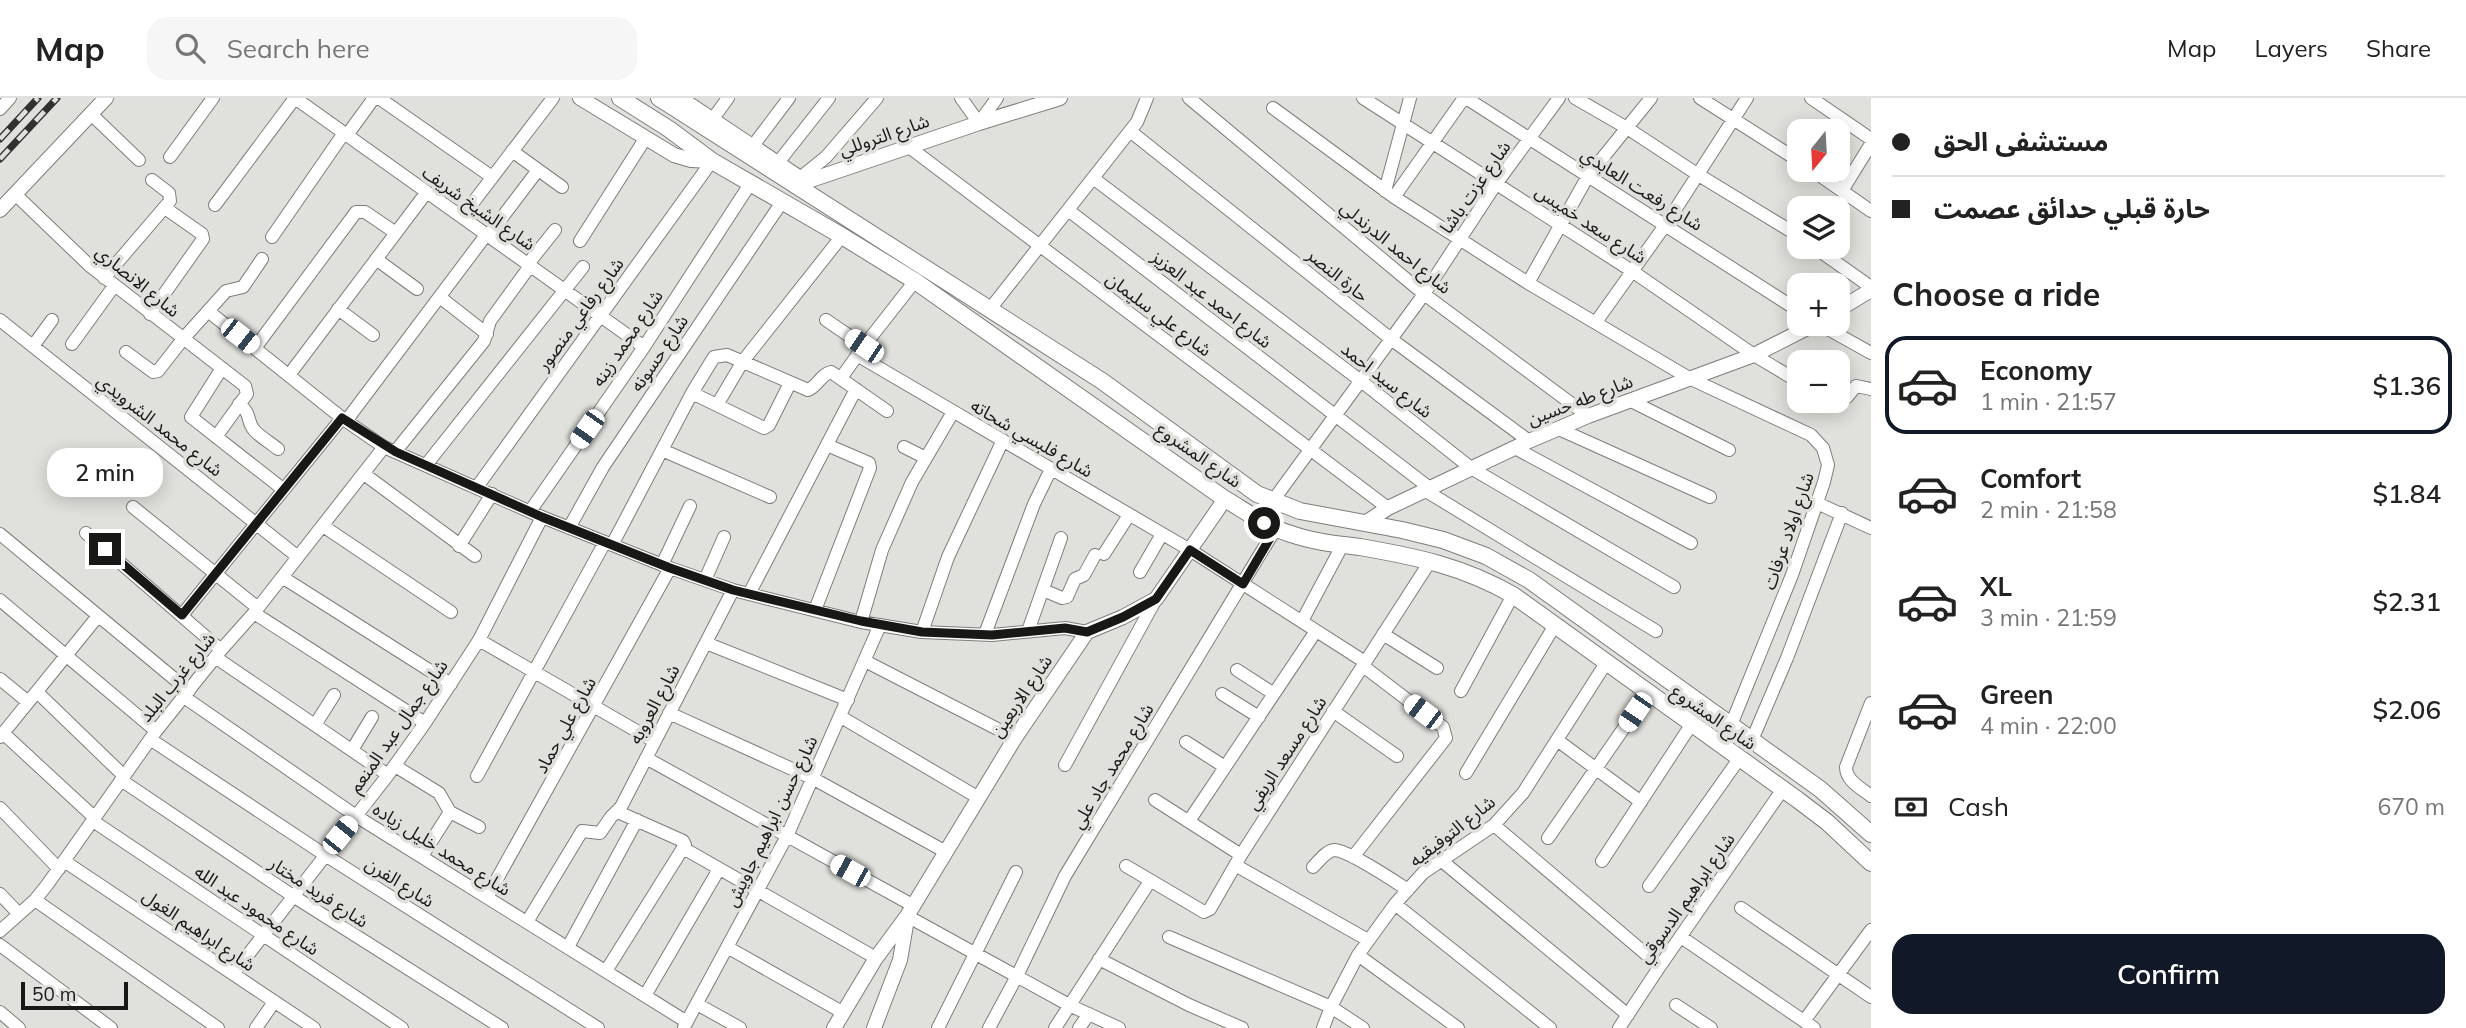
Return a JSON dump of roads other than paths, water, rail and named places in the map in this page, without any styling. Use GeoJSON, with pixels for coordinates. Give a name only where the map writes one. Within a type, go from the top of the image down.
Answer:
{"type":"FeatureCollection","features":[{"type":"Feature","properties":{"kind":"main road"},"geometry":{"type":"LineString","coordinates":[[620,98],[669,128],[712,161]]}},
{"type":"Feature","properties":{"kind":"main road"},"geometry":{"type":"LineString","coordinates":[[659,98],[711,125],[797,181]]}},
{"type":"Feature","properties":{"kind":"main road","name":"شارع المشروع"},"geometry":{"type":"LineString","coordinates":[[712,161],[915,281],[1226,499],[1276,528],[1301,537],[1431,560],[1465,571],[1513,595],[1783,789],[1827,822],[1871,863]]}},
{"type":"Feature","properties":{"kind":"main road","name":"شارع المشروع"},"geometry":{"type":"LineString","coordinates":[[797,181],[1102,382],[1257,494],[1300,511],[1443,540],[1507,567],[1529,580],[1820,789],[1871,834]]}},
{"type":"Feature","properties":{"kind":"street"},"geometry":{"type":"LineString","coordinates":[[0,210],[106,98]]}},
{"type":"Feature","properties":{"kind":"street"},"geometry":{"type":"LineString","coordinates":[[170,157],[213,98]]}},
{"type":"Feature","properties":{"kind":"street"},"geometry":{"type":"LineString","coordinates":[[215,205],[295,98]]}},
{"type":"Feature","properties":{"kind":"street","name":"شارع الشيخ شريف"},"geometry":{"type":"LineString","coordinates":[[295,98],[644,347]]}},
{"type":"Feature","properties":{"kind":"street"},"geometry":{"type":"LineString","coordinates":[[272,237],[346,134],[377,98],[492,177]]}},
{"type":"Feature","properties":{"kind":"street"},"geometry":{"type":"LineString","coordinates":[[462,217],[553,98]]}},
{"type":"Feature","properties":{"kind":"street","name":"شارع المشروع"},"geometry":{"type":"LineString","coordinates":[[580,98],[674,155],[691,160],[712,161]]}},
{"type":"Feature","properties":{"kind":"street","name":"شارع المشروع"},"geometry":{"type":"LineString","coordinates":[[680,98],[711,125],[752,147],[797,181]]}},
{"type":"Feature","properties":{"kind":"street"},"geometry":{"type":"LineString","coordinates":[[711,125],[729,98]]}},
{"type":"Feature","properties":{"kind":"street"},"geometry":{"type":"LineString","coordinates":[[752,147],[789,98]]}},
{"type":"Feature","properties":{"kind":"street"},"geometry":{"type":"LineString","coordinates":[[777,164],[829,98]]}},
{"type":"Feature","properties":{"kind":"street"},"geometry":{"type":"LineString","coordinates":[[797,181],[826,157],[877,98]]}},
{"type":"Feature","properties":{"kind":"street"},"geometry":{"type":"LineString","coordinates":[[961,98],[979,122],[997,98]]}},
{"type":"Feature","properties":{"kind":"street","name":"شارع التروللي"},"geometry":{"type":"LineString","coordinates":[[797,181],[822,178],[979,122],[1060,98]]}},
{"type":"Feature","properties":{"kind":"street"},"geometry":{"type":"LineString","coordinates":[[989,309],[1130,131],[1142,113],[1147,98]]}},
{"type":"Feature","properties":{"kind":"street","name":"شارع احمد الدرندلي"},"geometry":{"type":"LineString","coordinates":[[1189,98],[1424,294],[1588,416]]}},
{"type":"Feature","properties":{"kind":"street","name":"شارع سعد خميس"},"geometry":{"type":"LineString","coordinates":[[1363,98],[1632,271],[1787,375]]}},
{"type":"Feature","properties":{"kind":"street"},"geometry":{"type":"LineString","coordinates":[[1389,194],[1410,98]]}},
{"type":"Feature","properties":{"kind":"street"},"geometry":{"type":"LineString","coordinates":[[1389,194],[1465,98]]}},
{"type":"Feature","properties":{"kind":"street","name":"شارع رفعت العابدي"},"geometry":{"type":"LineString","coordinates":[[1465,98],[1787,303]]}},
{"type":"Feature","properties":{"kind":"street","name":"شارع عزت باشا"},"geometry":{"type":"LineString","coordinates":[[1272,502],[1424,294],[1496,184],[1559,98]]}},
{"type":"Feature","properties":{"kind":"street"},"geometry":{"type":"LineString","coordinates":[[1575,98],[1787,229]]}},
{"type":"Feature","properties":{"kind":"street"},"geometry":{"type":"LineString","coordinates":[[1528,283],[1588,176],[1651,98]]}},
{"type":"Feature","properties":{"kind":"street"},"geometry":{"type":"LineString","coordinates":[[1700,98],[1787,153]]}},
{"type":"Feature","properties":{"kind":"street"},"geometry":{"type":"LineString","coordinates":[[1596,322],[1665,224],[1746,98]]}},
{"type":"Feature","properties":{"kind":"street"},"geometry":{"type":"LineString","coordinates":[[1811,98],[1871,141],[1843,189]]}},
{"type":"Feature","properties":{"kind":"street"},"geometry":{"type":"LineString","coordinates":[[1830,111],[1838,98]]}},
{"type":"Feature","properties":{"kind":"street","name":"شارع اولاد عرفات"},"geometry":{"type":"LineString","coordinates":[[1273,108],[1389,194],[1528,283],[1689,378],[1811,435],[1823,448],[1828,465],[1817,503],[1769,637],[1731,725]]}},
{"type":"Feature","properties":{"kind":"street"},"geometry":{"type":"LineString","coordinates":[[90,114],[139,160]]}},
{"type":"Feature","properties":{"kind":"street","name":"حارة النصر"},"geometry":{"type":"LineString","coordinates":[[1130,131],[1391,339],[1529,441]]}},
{"type":"Feature","properties":{"kind":"street"},"geometry":{"type":"LineString","coordinates":[[580,241],[645,139]]}},
{"type":"Feature","properties":{"kind":"street","name":"شارع علي سليمان"},"geometry":{"type":"LineString","coordinates":[[909,147],[1388,508]]}},
{"type":"Feature","properties":{"kind":"street"},"geometry":{"type":"LineString","coordinates":[[512,151],[562,187]]}},
{"type":"Feature","properties":{"kind":"street","name":"شارع رفاعي منصور"},"geometry":{"type":"LineString","coordinates":[[477,487],[712,161]]}},
{"type":"Feature","properties":{"kind":"street"},"geometry":{"type":"LineString","coordinates":[[182,615],[344,420],[538,170]]}},
{"type":"Feature","properties":{"kind":"street","name":"شارع سيد احمد"},"geometry":{"type":"LineString","coordinates":[[1093,178],[1471,468],[1674,587]]}},
{"type":"Feature","properties":{"kind":"street"},"geometry":{"type":"LineString","coordinates":[[72,344],[109,282],[170,201],[170,196],[152,180]]}},
{"type":"Feature","properties":{"kind":"street"},"geometry":{"type":"LineString","coordinates":[[1832,182],[1871,211]]}},
{"type":"Feature","properties":{"kind":"street","name":"شارع محمد زينه"},"geometry":{"type":"LineString","coordinates":[[536,513],[750,184]]}},
{"type":"Feature","properties":{"kind":"street"},"geometry":{"type":"LineString","coordinates":[[289,374],[426,193]]}},
{"type":"Feature","properties":{"kind":"street","name":"شارع الانصاري"},"geometry":{"type":"LineString","coordinates":[[15,194],[109,282],[245,386],[247,394],[239,404]]}},
{"type":"Feature","properties":{"kind":"street","name":"شارع حسونه"},"geometry":{"type":"LineString","coordinates":[[569,528],[603,467],[782,202]]}},
{"type":"Feature","properties":{"kind":"street"},"geometry":{"type":"LineString","coordinates":[[150,314],[203,239],[202,234],[165,208]]}},
{"type":"Feature","properties":{"kind":"street","name":"شارع احمد عبد العزيز"},"geometry":{"type":"LineString","coordinates":[[1068,210],[1428,490],[1656,631]]}},
{"type":"Feature","properties":{"kind":"street"},"geometry":{"type":"LineString","coordinates":[[255,348],[354,214],[365,212],[396,233]]}},
{"type":"Feature","properties":{"kind":"street","name":"شارع غرب البلد"},"geometry":{"type":"LineString","coordinates":[[0,931],[35,900],[153,735],[218,653],[256,611],[364,474],[390,449],[484,341],[490,321],[555,230]]}},
{"type":"Feature","properties":{"kind":"street"},"geometry":{"type":"LineString","coordinates":[[717,405],[743,361],[842,236]]}},
{"type":"Feature","properties":{"kind":"street"},"geometry":{"type":"LineString","coordinates":[[126,352],[156,372],[160,370],[183,339],[226,291],[243,287],[262,259]]}},
{"type":"Feature","properties":{"kind":"street"},"geometry":{"type":"LineString","coordinates":[[376,259],[417,289]]}},
{"type":"Feature","properties":{"kind":"street"},"geometry":{"type":"LineString","coordinates":[[1830,259],[1871,289],[1850,302]]}},
{"type":"Feature","properties":{"kind":"street"},"geometry":{"type":"LineString","coordinates":[[426,466],[583,267]]}},
{"type":"Feature","properties":{"kind":"street"},"geometry":{"type":"LineString","coordinates":[[841,378],[915,281]]}},
{"type":"Feature","properties":{"kind":"street"},"geometry":{"type":"LineString","coordinates":[[441,298],[487,334]]}},
{"type":"Feature","properties":{"kind":"street"},"geometry":{"type":"LineString","coordinates":[[338,309],[373,335]]}},
{"type":"Feature","properties":{"kind":"street"},"geometry":{"type":"LineString","coordinates":[[208,311],[344,420],[390,449],[569,528],[666,567],[733,590],[880,625],[922,632],[985,635],[1065,628],[1087,632],[1156,599]]}},
{"type":"Feature","properties":{"kind":"street","name":"شارع محمد الشرويدي"},"geometry":{"type":"LineString","coordinates":[[0,320],[298,557]]}},
{"type":"Feature","properties":{"kind":"street"},"geometry":{"type":"LineString","coordinates":[[33,346],[52,320]]}},
{"type":"Feature","properties":{"kind":"street","name":"شارع فلبسي شحاته"},"geometry":{"type":"LineString","coordinates":[[826,320],[861,350],[953,412],[1190,550],[1301,621],[1364,664],[1443,727],[1446,733],[1445,741],[1353,857]]}},
{"type":"Feature","properties":{"kind":"street","name":"شارع طه حسين"},"geometry":{"type":"LineString","coordinates":[[1364,523],[1388,508],[1529,441],[1588,416],[1754,355],[1793,336]]}},
{"type":"Feature","properties":{"kind":"street"},"geometry":{"type":"LineString","coordinates":[[1840,336],[1871,352]]}},
{"type":"Feature","properties":{"kind":"street"},"geometry":{"type":"LineString","coordinates":[[477,776],[713,357],[727,355],[808,390],[829,372],[887,411]]}},
{"type":"Feature","properties":{"kind":"street"},"geometry":{"type":"LineString","coordinates":[[222,368],[191,414],[192,418],[284,490]]}},
{"type":"Feature","properties":{"kind":"street"},"geometry":{"type":"LineString","coordinates":[[692,393],[761,427],[767,427],[790,383]]}},
{"type":"Feature","properties":{"kind":"street"},"geometry":{"type":"LineString","coordinates":[[1850,393],[1856,386],[1871,389]]}},
{"type":"Feature","properties":{"kind":"street"},"geometry":{"type":"LineString","coordinates":[[750,594],[856,389]]}},
{"type":"Feature","properties":{"kind":"street"},"geometry":{"type":"LineString","coordinates":[[1631,401],[1729,450]]}},
{"type":"Feature","properties":{"kind":"street"},"geometry":{"type":"LineString","coordinates":[[216,437],[239,404],[249,414],[251,425],[256,432],[278,449]]}},
{"type":"Feature","properties":{"kind":"street"},"geometry":{"type":"LineString","coordinates":[[861,621],[882,550],[912,482],[953,412]]}},
{"type":"Feature","properties":{"kind":"street"},"geometry":{"type":"LineString","coordinates":[[1559,429],[1710,497]]}},
{"type":"Feature","properties":{"kind":"street"},"geometry":{"type":"LineString","coordinates":[[922,632],[948,557],[1003,440]]}},
{"type":"Feature","properties":{"kind":"street"},"geometry":{"type":"LineString","coordinates":[[815,610],[870,468],[869,463],[827,445]]}},
{"type":"Feature","properties":{"kind":"street"},"geometry":{"type":"LineString","coordinates":[[904,447],[926,458]]}},
{"type":"Feature","properties":{"kind":"street"},"geometry":{"type":"LineString","coordinates":[[1515,448],[1691,543]]}},
{"type":"Feature","properties":{"kind":"street"},"geometry":{"type":"LineString","coordinates":[[662,450],[771,497]]}},
{"type":"Feature","properties":{"kind":"street"},"geometry":{"type":"LineString","coordinates":[[985,635],[1034,504],[1051,469]]}},
{"type":"Feature","properties":{"kind":"street"},"geometry":{"type":"LineString","coordinates":[[364,474],[475,556]]}},
{"type":"Feature","properties":{"kind":"street"},"geometry":{"type":"LineString","coordinates":[[459,546],[492,494]]}},
{"type":"Feature","properties":{"kind":"street"},"geometry":{"type":"LineString","coordinates":[[1065,765],[1156,599],[1226,499]]}},
{"type":"Feature","properties":{"kind":"street"},"geometry":{"type":"LineString","coordinates":[[1817,503],[1871,527]]}},
{"type":"Feature","properties":{"kind":"street","name":"شارع علي حماد"},"geometry":{"type":"LineString","coordinates":[[487,897],[595,707],[666,567],[690,506]]}},
{"type":"Feature","properties":{"kind":"street"},"geometry":{"type":"LineString","coordinates":[[132,507],[216,574],[256,611],[425,723]]}},
{"type":"Feature","properties":{"kind":"street","name":"شارع جمال عبد المنعم"},"geometry":{"type":"LineString","coordinates":[[233,974],[392,771],[451,684],[479,640],[536,513]]}},
{"type":"Feature","properties":{"kind":"street"},"geometry":{"type":"LineString","coordinates":[[1752,740],[1787,658],[1842,513]]}},
{"type":"Feature","properties":{"kind":"street"},"geometry":{"type":"LineString","coordinates":[[1043,590],[1062,598],[1067,597],[1075,579],[1084,575],[1129,514]]}},
{"type":"Feature","properties":{"kind":"street"},"geometry":{"type":"LineString","coordinates":[[323,526],[452,612]]}},
{"type":"Feature","properties":{"kind":"street","name":"شارع محمد جاد علي"},"geometry":{"type":"LineString","coordinates":[[989,1028],[1065,876],[1276,528]]}},
{"type":"Feature","properties":{"kind":"street"},"geometry":{"type":"LineString","coordinates":[[86,533],[182,615],[218,653],[352,750],[439,793],[450,812],[479,827]]}},
{"type":"Feature","properties":{"kind":"street","name":"شارع محمد خليل زياده"},"geometry":{"type":"LineString","coordinates":[[0,534],[186,694],[356,816],[646,994],[685,1025]]}},
{"type":"Feature","properties":{"kind":"street"},"geometry":{"type":"LineString","coordinates":[[1140,572],[1162,534]]}},
{"type":"Feature","properties":{"kind":"street"},"geometry":{"type":"LineString","coordinates":[[705,580],[724,537]]}},
{"type":"Feature","properties":{"kind":"street"},"geometry":{"type":"LineString","coordinates":[[1028,631],[1061,538]]}},
{"type":"Feature","properties":{"kind":"street"},"geometry":{"type":"LineString","coordinates":[[1301,621],[1343,544]]}},
{"type":"Feature","properties":{"kind":"street","name":"شارع مسعد الريفي"},"geometry":{"type":"LineString","coordinates":[[1150,881],[1199,909],[1207,911],[1213,905],[1238,860],[1431,560]]}},
{"type":"Feature","properties":{"kind":"street"},"geometry":{"type":"LineString","coordinates":[[282,577],[451,684]]}},
{"type":"Feature","properties":{"kind":"street","name":"شارع العروبه"},"geometry":{"type":"LineString","coordinates":[[527,922],[582,831],[597,834],[618,812],[733,590]]}},
{"type":"Feature","properties":{"kind":"street"},"geometry":{"type":"LineString","coordinates":[[1461,691],[1513,595]]}},
{"type":"Feature","properties":{"kind":"street","name":"شارع الفرن"},"geometry":{"type":"LineString","coordinates":[[0,600],[153,735],[325,855],[597,1028]]}},
{"type":"Feature","properties":{"kind":"street"},"geometry":{"type":"LineString","coordinates":[[2,735],[98,616]]}},
{"type":"Feature","properties":{"kind":"street","name":"شارع حسن ابراهيم جاويش"},"geometry":{"type":"LineString","coordinates":[[685,1025],[787,836],[880,625]]}},
{"type":"Feature","properties":{"kind":"street"},"geometry":{"type":"LineString","coordinates":[[1466,773],[1555,625]]}},
{"type":"Feature","properties":{"kind":"street"},"geometry":{"type":"LineString","coordinates":[[1189,821],[1316,631]]}},
{"type":"Feature","properties":{"kind":"street","name":"شارع الاربعين"},"geometry":{"type":"LineString","coordinates":[[834,1028],[876,958],[910,911],[1015,738],[1087,632]]}},
{"type":"Feature","properties":{"kind":"street"},"geometry":{"type":"LineString","coordinates":[[1383,634],[1437,668]]}},
{"type":"Feature","properties":{"kind":"street"},"geometry":{"type":"LineString","coordinates":[[479,640],[654,741]]}},
{"type":"Feature","properties":{"kind":"street"},"geometry":{"type":"LineString","coordinates":[[706,643],[848,700]]}},
{"type":"Feature","properties":{"kind":"street"},"geometry":{"type":"LineString","coordinates":[[865,661],[1015,738]]}},
{"type":"Feature","properties":{"kind":"street","name":"شارع التوفيقيه"},"geometry":{"type":"LineString","coordinates":[[1323,1028],[1358,955],[1395,904],[1423,873],[1494,825],[1523,793],[1606,663]]}},
{"type":"Feature","properties":{"kind":"street"},"geometry":{"type":"LineString","coordinates":[[1237,670],[1274,694]]}},
{"type":"Feature","properties":{"kind":"street","name":"شارع فريد مختار"},"geometry":{"type":"LineString","coordinates":[[0,679],[32,697],[123,778],[293,897],[502,1028]]}},
{"type":"Feature","properties":{"kind":"street"},"geometry":{"type":"LineString","coordinates":[[1548,838],[1648,693]]}},
{"type":"Feature","properties":{"kind":"street"},"geometry":{"type":"LineString","coordinates":[[1222,694],[1259,717]]}},
{"type":"Feature","properties":{"kind":"street"},"geometry":{"type":"LineString","coordinates":[[315,725],[334,695]]}},
{"type":"Feature","properties":{"kind":"street"},"geometry":{"type":"LineString","coordinates":[[1871,703],[1846,767],[1850,779],[1871,796]]}},
{"type":"Feature","properties":{"kind":"street"},"geometry":{"type":"LineString","coordinates":[[1333,712],[1397,756]]}},
{"type":"Feature","properties":{"kind":"street"},"geometry":{"type":"LineString","coordinates":[[669,713],[814,779],[946,852]]}},
{"type":"Feature","properties":{"kind":"street"},"geometry":{"type":"LineString","coordinates":[[841,717],[979,797]]}},
{"type":"Feature","properties":{"kind":"street"},"geometry":{"type":"LineString","coordinates":[[352,750],[372,718]]}},
{"type":"Feature","properties":{"kind":"street"},"geometry":{"type":"LineString","coordinates":[[1602,861],[1691,725]]}},
{"type":"Feature","properties":{"kind":"street","name":"شارع محمود عبد الله"},"geometry":{"type":"LineString","coordinates":[[2,735],[94,820],[402,1028]]}},
{"type":"Feature","properties":{"kind":"street"},"geometry":{"type":"LineString","coordinates":[[1557,740],[1641,802]]}},
{"type":"Feature","properties":{"kind":"street"},"geometry":{"type":"LineString","coordinates":[[1186,742],[1225,767]]}},
{"type":"Feature","properties":{"kind":"street"},"geometry":{"type":"LineString","coordinates":[[646,758],[787,836],[975,953],[1069,1005],[1119,1028]]}},
{"type":"Feature","properties":{"kind":"street"},"geometry":{"type":"LineString","coordinates":[[1649,886],[1739,759]]}},
{"type":"Feature","properties":{"kind":"street","name":"شارع ابراهيم الدسوقي"},"geometry":{"type":"LineString","coordinates":[[1619,1028],[1783,789]]}},
{"type":"Feature","properties":{"kind":"street"},"geometry":{"type":"LineString","coordinates":[[1155,800],[1189,821],[1238,860],[1368,940]]}},
{"type":"Feature","properties":{"kind":"street","name":"شارع ابراهيم الغول"},"geometry":{"type":"LineString","coordinates":[[0,808],[62,865],[314,1028]]}},
{"type":"Feature","properties":{"kind":"street"},"geometry":{"type":"LineString","coordinates":[[422,856],[450,812]]}},
{"type":"Feature","properties":{"kind":"street"},"geometry":{"type":"LineString","coordinates":[[607,971],[685,845],[683,841],[618,812]]}},
{"type":"Feature","properties":{"kind":"street"},"geometry":{"type":"LineString","coordinates":[[568,947],[637,820]]}},
{"type":"Feature","properties":{"kind":"street"},"geometry":{"type":"LineString","coordinates":[[1494,825],[1660,966]]}},
{"type":"Feature","properties":{"kind":"street"},"geometry":{"type":"LineString","coordinates":[[683,848],[876,958]]}},
{"type":"Feature","properties":{"kind":"street"},"geometry":{"type":"LineString","coordinates":[[1313,867],[1325,854],[1333,850],[1345,852],[1408,890]]}},
{"type":"Feature","properties":{"kind":"street"},"geometry":{"type":"LineString","coordinates":[[1442,861],[1628,1015]]}},
{"type":"Feature","properties":{"kind":"street"},"geometry":{"type":"LineString","coordinates":[[1055,1028],[1150,881],[1126,866]]}},
{"type":"Feature","properties":{"kind":"street"},"geometry":{"type":"LineString","coordinates":[[646,994],[719,869]]}},
{"type":"Feature","properties":{"kind":"street"},"geometry":{"type":"LineString","coordinates":[[938,1028],[1016,872]]}},
{"type":"Feature","properties":{"kind":"street"},"geometry":{"type":"LineString","coordinates":[[0,894],[19,914]]}},
{"type":"Feature","properties":{"kind":"street"},"geometry":{"type":"LineString","coordinates":[[35,900],[218,1028]]}},
{"type":"Feature","properties":{"kind":"street"},"geometry":{"type":"LineString","coordinates":[[1395,904],[1550,1028]]}},
{"type":"Feature","properties":{"kind":"street"},"geometry":{"type":"LineString","coordinates":[[1741,908],[1871,997]]}},
{"type":"Feature","properties":{"kind":"street","name":"شارع الاربعين"},"geometry":{"type":"LineString","coordinates":[[874,1028],[900,960],[910,911]]}},
{"type":"Feature","properties":{"kind":"street"},"geometry":{"type":"LineString","coordinates":[[1681,937],[1809,1025],[1838,974],[1871,930]]}},
{"type":"Feature","properties":{"kind":"street"},"geometry":{"type":"LineString","coordinates":[[1169,937],[1331,1007],[1363,1028]]}},
{"type":"Feature","properties":{"kind":"street"},"geometry":{"type":"LineString","coordinates":[[0,945],[111,1028]]}},
{"type":"Feature","properties":{"kind":"street"},"geometry":{"type":"LineString","coordinates":[[727,947],[842,1012]]}},
{"type":"Feature","properties":{"kind":"street"},"geometry":{"type":"LineString","coordinates":[[1358,955],[1458,1028]]}},
{"type":"Feature","properties":{"kind":"street"},"geometry":{"type":"LineString","coordinates":[[1099,959],[1177,999],[1242,1028]]}},
{"type":"Feature","properties":{"kind":"street"},"geometry":{"type":"LineString","coordinates":[[256,1028],[274,1002]]}},
{"type":"Feature","properties":{"kind":"street"},"geometry":{"type":"LineString","coordinates":[[697,1004],[740,1028]]}},
{"type":"Feature","properties":{"kind":"street"},"geometry":{"type":"LineString","coordinates":[[1676,1005],[1711,1028]]}},
{"type":"Feature","properties":{"kind":"street"},"geometry":{"type":"LineString","coordinates":[[0,1012],[19,1028]]}},
{"type":"Feature","properties":{"kind":"street"},"geometry":{"type":"LineString","coordinates":[[1080,1028],[1089,1014]]}},
{"type":"Feature","properties":{"kind":"railway"},"geometry":{"type":"LineString","coordinates":[[0,139],[38,98]]}},
{"type":"Feature","properties":{"kind":"railway"},"geometry":{"type":"LineString","coordinates":[[0,159],[57,98]]}}]}
